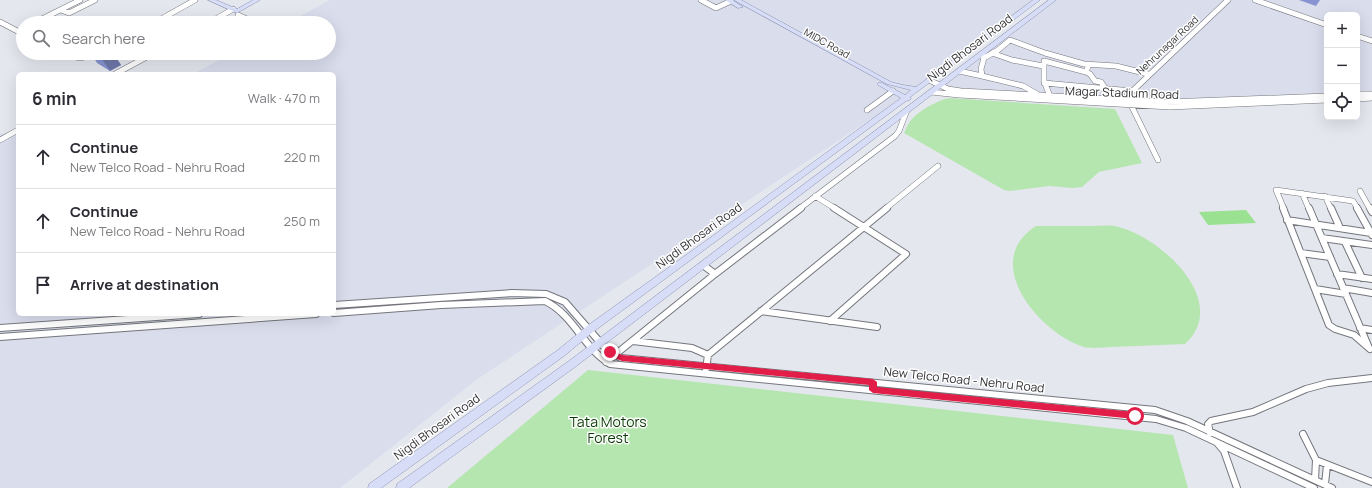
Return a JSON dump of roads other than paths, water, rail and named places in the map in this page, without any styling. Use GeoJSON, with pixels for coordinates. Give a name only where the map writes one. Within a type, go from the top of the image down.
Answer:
{"type":"FeatureCollection","features":[{"type":"Feature","properties":{"kind":"main road"},"geometry":{"type":"LineString","coordinates":[[211,0],[238,10],[257,0]]}},
{"type":"Feature","properties":{"kind":"main road"},"geometry":{"type":"LineString","coordinates":[[224,0],[238,10]]}},
{"type":"Feature","properties":{"kind":"main road"},"geometry":{"type":"LineString","coordinates":[[238,10],[251,0]]}},
{"type":"Feature","properties":{"kind":"main road","name":"Magar Stadium Road"},"geometry":{"type":"LineString","coordinates":[[732,0],[889,83],[931,92]]}},
{"type":"Feature","properties":{"kind":"main road","name":"MIDC Road"},"geometry":{"type":"LineString","coordinates":[[732,0],[916,103]]}},
{"type":"Feature","properties":{"kind":"main road","name":"Nigdi Bhosari Road"},"geometry":{"type":"LineString","coordinates":[[373,488],[581,337],[1037,0]]}},
{"type":"Feature","properties":{"kind":"main road","name":"Nigdi Bhosari Road"},"geometry":{"type":"LineString","coordinates":[[402,488],[590,350],[940,85],[982,56],[1053,0]]}},
{"type":"Feature","properties":{"kind":"street"},"geometry":{"type":"LineString","coordinates":[[49,16],[80,0]]}},
{"type":"Feature","properties":{"kind":"street"},"geometry":{"type":"LineString","coordinates":[[62,10],[69,13],[95,0]]}},
{"type":"Feature","properties":{"kind":"street"},"geometry":{"type":"LineString","coordinates":[[166,16],[195,0]]}},
{"type":"Feature","properties":{"kind":"street"},"geometry":{"type":"LineString","coordinates":[[701,0],[716,8],[732,0]]}},
{"type":"Feature","properties":{"kind":"street","name":"Nehrunagar Road"},"geometry":{"type":"LineString","coordinates":[[1118,104],[1228,0]]}},
{"type":"Feature","properties":{"kind":"street"},"geometry":{"type":"LineString","coordinates":[[1255,0],[1324,24]]}},
{"type":"Feature","properties":{"kind":"street"},"geometry":{"type":"LineString","coordinates":[[224,16],[238,10]]}},
{"type":"Feature","properties":{"kind":"street"},"geometry":{"type":"LineString","coordinates":[[227,16],[238,10]]}},
{"type":"Feature","properties":{"kind":"street"},"geometry":{"type":"LineString","coordinates":[[238,10],[246,16]]}},
{"type":"Feature","properties":{"kind":"street"},"geometry":{"type":"LineString","coordinates":[[0,22],[16,29]]}},
{"type":"Feature","properties":{"kind":"street"},"geometry":{"type":"LineString","coordinates":[[1360,37],[1372,41]]}},
{"type":"Feature","properties":{"kind":"street"},"geometry":{"type":"LineString","coordinates":[[982,76],[982,56],[998,50],[1010,40],[1047,53],[1089,64],[1116,66],[1148,74]]}},
{"type":"Feature","properties":{"kind":"street"},"geometry":{"type":"LineString","coordinates":[[992,53],[1012,60],[1086,72],[1090,74],[1095,81],[1102,82],[1105,88]]}},
{"type":"Feature","properties":{"kind":"street"},"geometry":{"type":"LineString","coordinates":[[1047,53],[1042,74],[1044,83],[1051,98]]}},
{"type":"Feature","properties":{"kind":"street"},"geometry":{"type":"LineString","coordinates":[[119,72],[141,60]]}},
{"type":"Feature","properties":{"kind":"street"},"geometry":{"type":"LineString","coordinates":[[127,72],[148,60]]}},
{"type":"Feature","properties":{"kind":"street"},"geometry":{"type":"LineString","coordinates":[[1086,72],[1089,64]]}},
{"type":"Feature","properties":{"kind":"street"},"geometry":{"type":"LineString","coordinates":[[959,71],[1023,86],[1038,95]]}},
{"type":"Feature","properties":{"kind":"street","name":"Magar Stadium Road"},"geometry":{"type":"LineString","coordinates":[[929,80],[948,89],[961,91],[1038,95],[1051,98],[1130,105],[1179,107],[1324,100]]}},
{"type":"Feature","properties":{"kind":"street"},"geometry":{"type":"LineString","coordinates":[[1044,83],[1132,91]]}},
{"type":"Feature","properties":{"kind":"street"},"geometry":{"type":"LineString","coordinates":[[867,110],[893,91]]}},
{"type":"Feature","properties":{"kind":"street","name":"Magar Stadium Road"},"geometry":{"type":"LineString","coordinates":[[931,92],[1167,102],[1324,96]]}},
{"type":"Feature","properties":{"kind":"street"},"geometry":{"type":"LineString","coordinates":[[1360,94],[1372,94]]}},
{"type":"Feature","properties":{"kind":"street"},"geometry":{"type":"LineString","coordinates":[[1360,99],[1372,98]]}},
{"type":"Feature","properties":{"kind":"street"},"geometry":{"type":"LineString","coordinates":[[1130,105],[1158,160]]}},
{"type":"Feature","properties":{"kind":"street"},"geometry":{"type":"LineString","coordinates":[[606,362],[715,274],[895,136],[899,131],[907,110]]}},
{"type":"Feature","properties":{"kind":"street"},"geometry":{"type":"LineString","coordinates":[[0,140],[16,131]]}},
{"type":"Feature","properties":{"kind":"street"},"geometry":{"type":"LineString","coordinates":[[706,370],[708,355],[938,166]]}},
{"type":"Feature","properties":{"kind":"street"},"geometry":{"type":"LineString","coordinates":[[1371,234],[1353,201],[1276,190],[1329,326],[1354,335],[1371,350]]}},
{"type":"Feature","properties":{"kind":"street"},"geometry":{"type":"LineString","coordinates":[[1360,191],[1372,212]]}},
{"type":"Feature","properties":{"kind":"street"},"geometry":{"type":"LineString","coordinates":[[1302,193],[1360,328],[1371,350]]}},
{"type":"Feature","properties":{"kind":"street"},"geometry":{"type":"LineString","coordinates":[[816,196],[906,254],[830,321]]}},
{"type":"Feature","properties":{"kind":"street"},"geometry":{"type":"LineString","coordinates":[[1325,196],[1340,228]]}},
{"type":"Feature","properties":{"kind":"street"},"geometry":{"type":"LineString","coordinates":[[1287,220],[1371,234]]}},
{"type":"Feature","properties":{"kind":"street"},"geometry":{"type":"LineString","coordinates":[[1322,238],[1372,245]]}},
{"type":"Feature","properties":{"kind":"street"},"geometry":{"type":"LineString","coordinates":[[1345,242],[1362,278]]}},
{"type":"Feature","properties":{"kind":"street"},"geometry":{"type":"LineString","coordinates":[[1300,253],[1330,257]]}},
{"type":"Feature","properties":{"kind":"street"},"geometry":{"type":"LineString","coordinates":[[702,265],[715,274]]}},
{"type":"Feature","properties":{"kind":"street"},"geometry":{"type":"LineString","coordinates":[[1337,274],[1372,279]]}},
{"type":"Feature","properties":{"kind":"street"},"geometry":{"type":"LineString","coordinates":[[1315,289],[1371,295]]}},
{"type":"Feature","properties":{"kind":"street"},"geometry":{"type":"LineString","coordinates":[[336,305],[512,293],[541,293],[555,296],[565,302],[600,342],[614,355]]}},
{"type":"Feature","properties":{"kind":"street","name":"New Telco Road - Nehru Road"},"geometry":{"type":"LineString","coordinates":[[336,313],[441,305],[545,301],[559,308],[567,316],[590,350],[606,362],[620,365],[873,382],[1148,409],[1169,414],[1209,430],[1312,484]]}},
{"type":"Feature","properties":{"kind":"street"},"geometry":{"type":"LineString","coordinates":[[761,311],[876,327]]}},
{"type":"Feature","properties":{"kind":"street"},"geometry":{"type":"LineString","coordinates":[[0,328],[171,316]]}},
{"type":"Feature","properties":{"kind":"street"},"geometry":{"type":"LineString","coordinates":[[0,336],[287,316]]}},
{"type":"Feature","properties":{"kind":"street"},"geometry":{"type":"LineString","coordinates":[[1360,328],[1372,330]]}},
{"type":"Feature","properties":{"kind":"street"},"geometry":{"type":"LineString","coordinates":[[633,341],[692,348],[708,355]]}},
{"type":"Feature","properties":{"kind":"street","name":"New Telco Road - Nehru Road"},"geometry":{"type":"LineString","coordinates":[[614,355],[622,358],[706,370],[873,390],[1156,419],[1175,424],[1216,441],[1312,484],[1325,484],[1332,488]]}},
{"type":"Feature","properties":{"kind":"street"},"geometry":{"type":"LineString","coordinates":[[1237,488],[1224,451],[1209,430],[1208,424],[1212,421],[1253,412],[1306,389],[1337,381],[1372,378]]}},
{"type":"Feature","properties":{"kind":"street"},"geometry":{"type":"LineString","coordinates":[[873,382],[873,390]]}},
{"type":"Feature","properties":{"kind":"street"},"geometry":{"type":"LineString","coordinates":[[1303,434],[1316,460],[1312,484]]}},
{"type":"Feature","properties":{"kind":"street"},"geometry":{"type":"LineString","coordinates":[[1316,460],[1372,482]]}},
{"type":"Feature","properties":{"kind":"street"},"geometry":{"type":"LineString","coordinates":[[1325,484],[1327,465]]}},
{"type":"Feature","properties":{"kind":"park label","name":"Tata Motors Forest"},"geometry":{"type":"Point","coordinates":[608,430]}}]}
